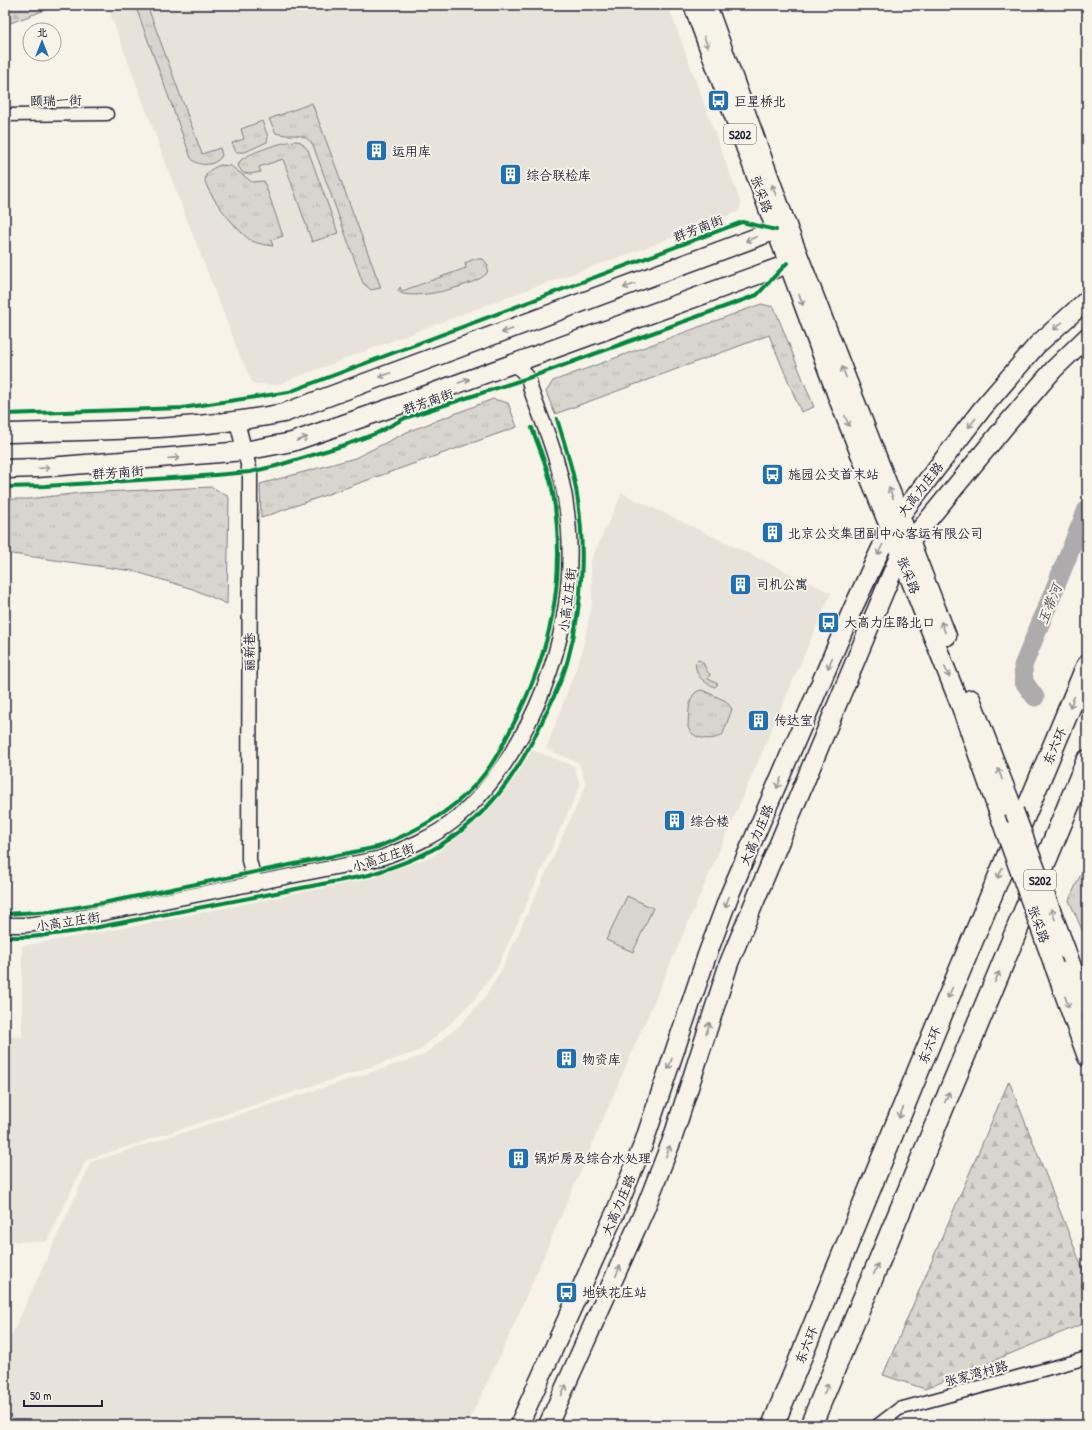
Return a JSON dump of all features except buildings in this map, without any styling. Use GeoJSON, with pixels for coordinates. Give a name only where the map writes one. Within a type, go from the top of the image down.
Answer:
{"type":"FeatureCollection","features":[{"type":"Feature","properties":{"kind":"highway","name":"东六环"},"geometry":{"type":"LineString","coordinates":[[773,1423],[1087,666]]}},
{"type":"Feature","properties":{"kind":"highway"},"geometry":{"type":"LineString","coordinates":[[811,1425],[1087,761]]}},
{"type":"Feature","properties":{"kind":"main road","name":"张采路"},"geometry":{"type":"LineString","coordinates":[[693,5],[782,228]]}},
{"type":"Feature","properties":{"kind":"main road","name":"张采路"},"geometry":{"type":"LineString","coordinates":[[707,5],[794,261],[839,401],[895,522],[1014,811],[1087,1009]]}},
{"type":"Feature","properties":{"kind":"main road"},"geometry":{"type":"LineString","coordinates":[[5,433],[147,429],[237,422],[284,413],[782,228]]}},
{"type":"Feature","properties":{"kind":"main road","name":"群芳南街"},"geometry":{"type":"LineString","coordinates":[[5,469],[37,468],[244,452],[292,442],[794,261]]}},
{"type":"Feature","properties":{"kind":"main road","name":"大高力庄路"},"geometry":{"type":"LineString","coordinates":[[519,1425],[616,1211],[644,1145],[706,958],[729,896],[853,608],[895,522],[982,409],[1037,345],[1087,300]]}},
{"type":"Feature","properties":{"kind":"main road","name":"大高力庄路"},"geometry":{"type":"LineString","coordinates":[[548,1425],[645,1209],[672,1140],[729,962],[905,547],[1010,419],[1054,369],[1087,337]]}},
{"type":"Feature","properties":{"kind":"main road","name":"张采路"},"geometry":{"type":"LineString","coordinates":[[905,547],[1005,831],[1087,1057]]}},
{"type":"Feature","properties":{"kind":"main road"},"geometry":{"type":"LineString","coordinates":[[853,608],[859,603],[865,602],[871,604],[876,615]]}},
{"type":"Feature","properties":{"kind":"street","name":"颐瑞一街"},"geometry":{"type":"LineString","coordinates":[[5,115],[107,114]]}},
{"type":"Feature","properties":{"kind":"street","name":"小高立庄街"},"geometry":{"type":"LineString","coordinates":[[5,925],[25,925],[73,919],[381,858],[422,840],[455,820],[482,795],[505,765],[533,713],[552,669],[561,636],[568,596],[570,546],[566,504],[558,462],[528,378],[514,363]]}},
{"type":"Feature","properties":{"kind":"street","name":"丽新巷"},"geometry":{"type":"LineString","coordinates":[[237,422],[250,480],[249,860],[255,884]]}},
{"type":"Feature","properties":{"kind":"street","name":"张家湾村路"},"geometry":{"type":"LineString","coordinates":[[878,1425],[900,1409],[1087,1358]]}},
{"type":"Feature","properties":{"kind":"shaded area"},"geometry":{"type":"Polygon","coordinates":[[[107,5],[668,5],[741,204],[739,211],[640,250],[529,289],[276,385],[253,384],[240,356],[182,207],[107,5]]]}},
{"type":"Feature","properties":{"kind":"shaded area"},"geometry":{"type":"Polygon","coordinates":[[[622,493],[831,593],[506,1343],[467,1425],[5,1425],[5,1350],[91,1162],[422,1056],[459,1026],[484,998],[502,969],[586,785],[579,763],[546,749],[582,652],[592,604],[591,560],[622,493]]]}},
{"type":"Feature","properties":{"kind":"shaded area"},"geometry":{"type":"Polygon","coordinates":[[[532,750],[574,766],[580,786],[496,970],[473,1001],[450,1024],[419,1051],[86,1160],[47,1242],[5,1241],[5,1037],[22,1037],[22,946],[130,927],[369,879],[433,856],[480,819],[519,772],[532,750]]]}},
{"type":"Feature","properties":{"kind":"green space"},"geometry":{"type":"Polygon","coordinates":[[[5,5],[59,5],[5,25],[5,5]]]}},
{"type":"Feature","properties":{"kind":"green space"},"geometry":{"type":"Polygon","coordinates":[[[135,5],[147,5],[202,154],[220,148],[222,155],[216,162],[203,164],[194,161],[191,158],[135,5]]]}},
{"type":"Feature","properties":{"kind":"green space"},"geometry":{"type":"Polygon","coordinates":[[[312,103],[381,288],[371,290],[363,283],[313,145],[309,140],[301,136],[276,133],[269,119],[312,103]]]}},
{"type":"Feature","properties":{"kind":"green space"},"geometry":{"type":"Polygon","coordinates":[[[262,121],[268,137],[267,142],[245,152],[236,152],[232,143],[244,139],[241,129],[262,121]]]}},
{"type":"Feature","properties":{"kind":"green space"},"geometry":{"type":"Polygon","coordinates":[[[296,141],[301,142],[308,150],[338,233],[312,242],[283,159],[259,167],[261,172],[250,174],[243,173],[238,166],[240,161],[250,154],[283,143],[296,141]]]}},
{"type":"Feature","properties":{"kind":"green space"},"geometry":{"type":"Polygon","coordinates":[[[220,165],[231,166],[252,182],[264,181],[283,236],[271,240],[273,246],[257,243],[247,237],[224,213],[210,193],[206,185],[206,176],[208,172],[220,165]]]}},
{"type":"Feature","properties":{"kind":"green space"},"geometry":{"type":"Polygon","coordinates":[[[474,259],[483,259],[488,265],[487,273],[471,283],[428,294],[404,294],[398,291],[400,287],[402,291],[466,268],[465,263],[474,259]]]}},
{"type":"Feature","properties":{"kind":"green space"},"geometry":{"type":"Polygon","coordinates":[[[761,304],[774,307],[814,407],[801,412],[769,335],[555,414],[546,392],[553,381],[761,304]]]}},
{"type":"Feature","properties":{"kind":"green space"},"geometry":{"type":"Polygon","coordinates":[[[493,399],[508,403],[517,427],[261,518],[260,484],[355,458],[407,432],[493,399]]]}},
{"type":"Feature","properties":{"kind":"green space"},"geometry":{"type":"Polygon","coordinates":[[[212,487],[229,497],[227,604],[193,589],[133,571],[5,553],[5,499],[28,499],[80,493],[212,487]]]}},
{"type":"Feature","properties":{"kind":"green space"},"geometry":{"type":"Polygon","coordinates":[[[698,660],[704,664],[708,673],[710,674],[708,679],[718,684],[715,687],[703,681],[699,676],[695,663],[698,660]]]}},
{"type":"Feature","properties":{"kind":"green space"},"geometry":{"type":"Polygon","coordinates":[[[702,690],[726,701],[732,709],[723,734],[719,737],[709,739],[698,737],[690,731],[688,727],[691,699],[697,691],[702,690]]]}},
{"type":"Feature","properties":{"kind":"green space"},"geometry":{"type":"Polygon","coordinates":[[[1087,861],[1087,941],[1069,900],[1087,861]]]}},
{"type":"Feature","properties":{"kind":"green space"},"geometry":{"type":"Polygon","coordinates":[[[627,896],[653,908],[633,952],[606,940],[627,896]]]}},
{"type":"Feature","properties":{"kind":"green space"},"geometry":{"type":"Polygon","coordinates":[[[1009,1081],[1087,1280],[1087,1322],[925,1389],[883,1375],[1009,1081]]]}},
{"type":"Feature","properties":{"kind":"waterway","name":"玉带河"},"geometry":{"type":"LineString","coordinates":[[1035,697],[1024,682],[1023,666],[1087,509]]}},
{"type":"Feature","properties":{"kind":"cycle path"},"geometry":{"type":"LineString","coordinates":[[5,414],[182,408],[289,392],[742,222],[776,230]]}},
{"type":"Feature","properties":{"kind":"cycle path"},"geometry":{"type":"LineString","coordinates":[[5,487],[45,486],[203,476],[250,472],[276,466],[345,445],[377,433],[405,418],[528,378],[757,295],[787,263]]}},
{"type":"Feature","properties":{"kind":"cycle path"},"geometry":{"type":"LineString","coordinates":[[5,937],[31,937],[78,931],[369,875],[431,851],[456,835],[472,822],[498,794],[521,762],[531,744],[559,685],[573,638],[580,596],[582,553],[581,532],[574,480],[568,454],[557,419]]}},
{"type":"Feature","properties":{"kind":"cycle path"},"geometry":{"type":"LineString","coordinates":[[5,914],[54,911],[103,903],[378,847],[405,835],[430,821],[466,795],[488,770],[527,696],[538,669],[552,614],[558,559],[554,500],[548,472],[532,428]]}},
{"type":"Feature","properties":{"kind":"place","name":"巨星桥北"},"geometry":{"type":"Point","coordinates":[718,101]}},
{"type":"Feature","properties":{"kind":"place","name":"运用库"},"geometry":{"type":"Point","coordinates":[377,151]}},
{"type":"Feature","properties":{"kind":"place","name":"综合联检库"},"geometry":{"type":"Point","coordinates":[511,175]}},
{"type":"Feature","properties":{"kind":"place","name":"施园公交首末站"},"geometry":{"type":"Point","coordinates":[773,474]}},
{"type":"Feature","properties":{"kind":"place","name":"北京公交集团副中心客运有限公司"},"geometry":{"type":"Point","coordinates":[773,533]}},
{"type":"Feature","properties":{"kind":"place","name":"司机公寓"},"geometry":{"type":"Point","coordinates":[740,584]}},
{"type":"Feature","properties":{"kind":"place","name":"大高力庄路北口"},"geometry":{"type":"Point","coordinates":[828,622]}},
{"type":"Feature","properties":{"kind":"place","name":"传达室"},"geometry":{"type":"Point","coordinates":[758,720]}},
{"type":"Feature","properties":{"kind":"place","name":"综合楼"},"geometry":{"type":"Point","coordinates":[674,821]}},
{"type":"Feature","properties":{"kind":"place","name":"物资库"},"geometry":{"type":"Point","coordinates":[567,1059]}},
{"type":"Feature","properties":{"kind":"place","name":"锅炉房及综合水处理"},"geometry":{"type":"Point","coordinates":[519,1158]}},
{"type":"Feature","properties":{"kind":"place","name":"地铁花庄站"},"geometry":{"type":"Point","coordinates":[567,1292]}}]}
